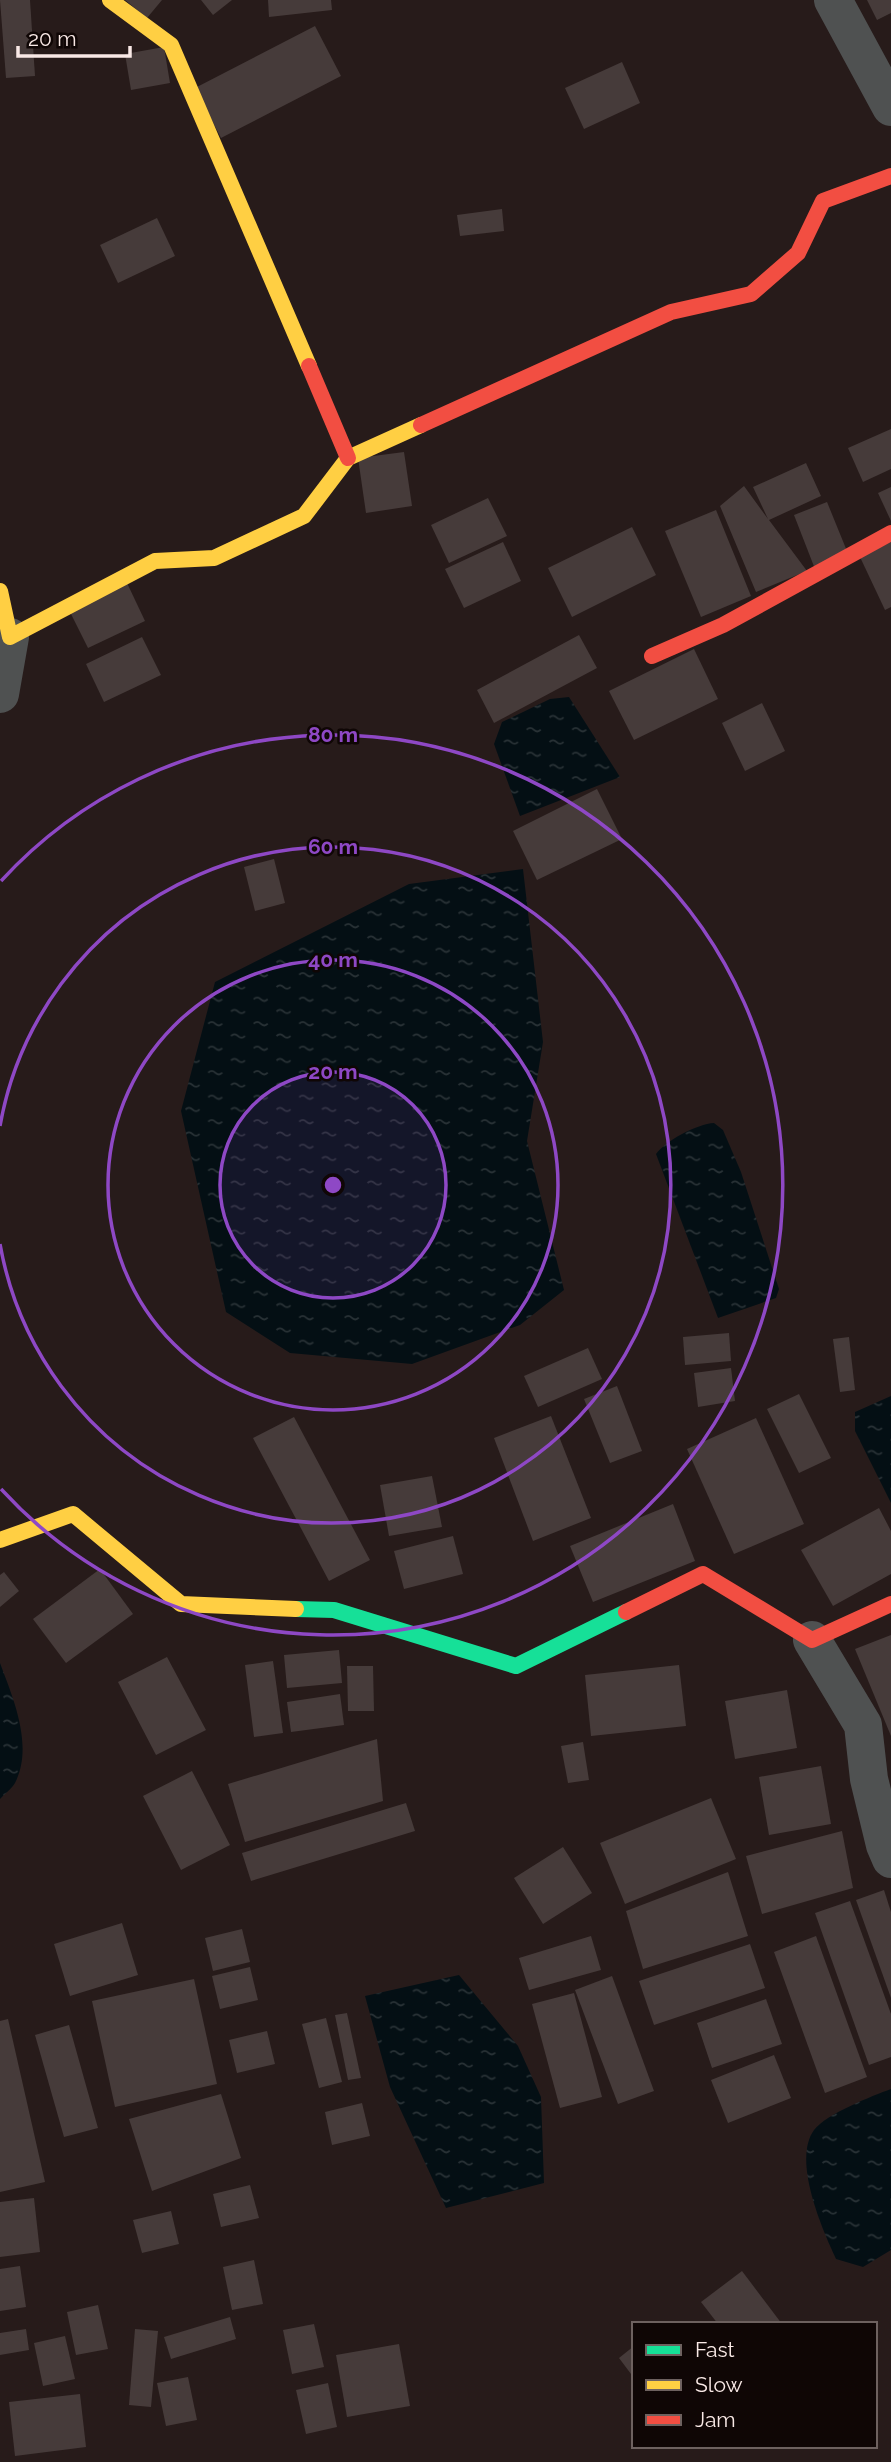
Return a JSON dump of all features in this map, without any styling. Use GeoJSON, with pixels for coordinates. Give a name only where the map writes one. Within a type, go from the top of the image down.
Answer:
{"type":"FeatureCollection","features":[{"type":"Feature","properties":{"kind":"street"},"geometry":{"type":"LineString","coordinates":[[110,0],[171,45],[348,458]]}},
{"type":"Feature","properties":{"kind":"street"},"geometry":{"type":"LineString","coordinates":[[833,0],[891,107]]}},
{"type":"Feature","properties":{"kind":"street"},"geometry":{"type":"LineString","coordinates":[[10,637],[155,561],[214,558],[304,516],[348,458],[671,312],[751,294],[798,253],[823,201],[891,176]]}},
{"type":"Feature","properties":{"kind":"street"},"geometry":{"type":"LineString","coordinates":[[652,656],[723,625],[891,533]]}},
{"type":"Feature","properties":{"kind":"street"},"geometry":{"type":"LineString","coordinates":[[0,592],[10,637],[0,694]]}},
{"type":"Feature","properties":{"kind":"street"},"geometry":{"type":"LineString","coordinates":[[0,1540],[73,1514],[181,1604],[334,1610],[516,1666],[703,1574],[812,1640],[863,1725],[869,1779],[885,1846],[891,1859]]}},
{"type":"Feature","properties":{"kind":"street"},"geometry":{"type":"LineString","coordinates":[[812,1640],[891,1604]]}},
{"type":"Feature","properties":{"kind":"water"},"geometry":{"type":"Polygon","coordinates":[[[569,697],[620,777],[520,816],[494,744],[502,722],[550,699],[569,697]]]}},
{"type":"Feature","properties":{"kind":"water"},"geometry":{"type":"Polygon","coordinates":[[[523,869],[543,1042],[527,1141],[564,1290],[520,1325],[412,1364],[290,1353],[226,1312],[181,1111],[215,982],[409,884],[523,869]]]}},
{"type":"Feature","properties":{"kind":"water"},"geometry":{"type":"Polygon","coordinates":[[[714,1123],[723,1130],[741,1172],[779,1289],[776,1298],[718,1318],[656,1154],[682,1134],[714,1123]]]}},
{"type":"Feature","properties":{"kind":"water"},"geometry":{"type":"Polygon","coordinates":[[[891,1396],[891,1503],[855,1431],[855,1412],[891,1396]]]}},
{"type":"Feature","properties":{"kind":"water"},"geometry":{"type":"Polygon","coordinates":[[[0,1663],[19,1722],[22,1754],[15,1783],[0,1799],[0,1663]]]}},
{"type":"Feature","properties":{"kind":"water"},"geometry":{"type":"Polygon","coordinates":[[[459,1975],[518,2046],[541,2097],[544,2183],[446,2208],[390,2087],[365,1996],[459,1975]]]}},
{"type":"Feature","properties":{"kind":"water"},"geometry":{"type":"Polygon","coordinates":[[[891,2089],[891,2250],[863,2267],[836,2259],[830,2246],[817,2213],[808,2176],[808,2143],[814,2130],[828,2118],[891,2089]]]}},
{"type":"Feature","properties":{"kind":"building"},"geometry":{"type":"Polygon","coordinates":[[[0,0],[30,0],[35,76],[6,78],[0,0]]]}},
{"type":"Feature","properties":{"kind":"building"},"geometry":{"type":"Polygon","coordinates":[[[125,0],[162,0],[147,18],[125,0]]]}},
{"type":"Feature","properties":{"kind":"building"},"geometry":{"type":"Polygon","coordinates":[[[201,0],[232,0],[213,15],[201,0]]]}},
{"type":"Feature","properties":{"kind":"building"},"geometry":{"type":"Polygon","coordinates":[[[268,0],[331,0],[332,10],[269,17],[268,0]]]}},
{"type":"Feature","properties":{"kind":"building"},"geometry":{"type":"Polygon","coordinates":[[[867,0],[891,0],[891,13],[877,20],[867,0]]]}},
{"type":"Feature","properties":{"kind":"building"},"geometry":{"type":"Polygon","coordinates":[[[315,26],[341,76],[221,138],[195,88],[315,26]]]}},
{"type":"Feature","properties":{"kind":"building"},"geometry":{"type":"Polygon","coordinates":[[[164,47],[170,83],[131,90],[125,54],[164,47]]]}},
{"type":"Feature","properties":{"kind":"building"},"geometry":{"type":"Polygon","coordinates":[[[622,62],[640,103],[584,129],[565,88],[622,62]]]}},
{"type":"Feature","properties":{"kind":"building"},"geometry":{"type":"Polygon","coordinates":[[[502,209],[504,231],[460,236],[457,215],[502,209]]]}},
{"type":"Feature","properties":{"kind":"building"},"geometry":{"type":"Polygon","coordinates":[[[157,218],[175,256],[118,283],[100,245],[157,218]]]}},
{"type":"Feature","properties":{"kind":"building"},"geometry":{"type":"Polygon","coordinates":[[[891,429],[891,469],[863,482],[848,448],[891,429]]]}},
{"type":"Feature","properties":{"kind":"building"},"geometry":{"type":"Polygon","coordinates":[[[404,452],[412,506],[366,513],[358,458],[404,452]]]}},
{"type":"Feature","properties":{"kind":"building"},"geometry":{"type":"Polygon","coordinates":[[[806,463],[821,496],[769,520],[807,571],[756,592],[720,506],[744,486],[768,519],[753,487],[806,463]]]}},
{"type":"Feature","properties":{"kind":"building"},"geometry":{"type":"Polygon","coordinates":[[[891,487],[891,521],[878,493],[891,487]]]}},
{"type":"Feature","properties":{"kind":"building"},"geometry":{"type":"Polygon","coordinates":[[[488,498],[507,536],[449,563],[431,525],[488,498]]]}},
{"type":"Feature","properties":{"kind":"building"},"geometry":{"type":"Polygon","coordinates":[[[827,502],[849,556],[815,569],[794,515],[827,502]]]}},
{"type":"Feature","properties":{"kind":"building"},"geometry":{"type":"Polygon","coordinates":[[[716,510],[751,596],[701,617],[665,531],[716,510]]]}},
{"type":"Feature","properties":{"kind":"building"},"geometry":{"type":"Polygon","coordinates":[[[632,527],[656,575],[572,617],[548,568],[632,527]]]}},
{"type":"Feature","properties":{"kind":"building"},"geometry":{"type":"Polygon","coordinates":[[[503,542],[521,581],[464,608],[445,569],[503,542]]]}},
{"type":"Feature","properties":{"kind":"building"},"geometry":{"type":"Polygon","coordinates":[[[891,542],[891,607],[885,610],[860,557],[891,542]]]}},
{"type":"Feature","properties":{"kind":"building"},"geometry":{"type":"Polygon","coordinates":[[[127,583],[145,621],[88,648],[69,610],[127,583]]]}},
{"type":"Feature","properties":{"kind":"building"},"geometry":{"type":"Polygon","coordinates":[[[579,635],[597,668],[494,723],[477,690],[579,635]]]}},
{"type":"Feature","properties":{"kind":"building"},"geometry":{"type":"Polygon","coordinates":[[[142,637],[161,675],[104,702],[86,664],[142,637]]]}},
{"type":"Feature","properties":{"kind":"building"},"geometry":{"type":"Polygon","coordinates":[[[694,649],[718,699],[634,740],[609,691],[694,649]]]}},
{"type":"Feature","properties":{"kind":"building"},"geometry":{"type":"Polygon","coordinates":[[[762,703],[785,751],[745,771],[722,723],[762,703]]]}},
{"type":"Feature","properties":{"kind":"building"},"geometry":{"type":"Polygon","coordinates":[[[597,789],[622,839],[537,880],[513,831],[597,789]]]}},
{"type":"Feature","properties":{"kind":"building"},"geometry":{"type":"Polygon","coordinates":[[[274,859],[285,903],[255,911],[244,867],[274,859]]]}},
{"type":"Feature","properties":{"kind":"building"},"geometry":{"type":"Polygon","coordinates":[[[729,1333],[731,1361],[685,1365],[683,1337],[729,1333]]]}},
{"type":"Feature","properties":{"kind":"building"},"geometry":{"type":"Polygon","coordinates":[[[849,1337],[855,1390],[840,1392],[833,1339],[849,1337]]]}},
{"type":"Feature","properties":{"kind":"building"},"geometry":{"type":"Polygon","coordinates":[[[588,1348],[602,1379],[538,1407],[524,1376],[588,1348]]]}},
{"type":"Feature","properties":{"kind":"building"},"geometry":{"type":"Polygon","coordinates":[[[731,1368],[735,1401],[698,1407],[694,1373],[731,1368]]]}},
{"type":"Feature","properties":{"kind":"building"},"geometry":{"type":"Polygon","coordinates":[[[617,1386],[642,1451],[610,1463],[584,1399],[617,1386]]]}},
{"type":"Feature","properties":{"kind":"building"},"geometry":{"type":"Polygon","coordinates":[[[799,1394],[831,1458],[799,1473],[767,1409],[799,1394]]]}},
{"type":"Feature","properties":{"kind":"building"},"geometry":{"type":"Polygon","coordinates":[[[551,1416],[591,1518],[533,1541],[494,1438],[551,1416]]]}},
{"type":"Feature","properties":{"kind":"building"},"geometry":{"type":"Polygon","coordinates":[[[294,1417],[370,1560],[329,1581],[253,1438],[294,1417]]]}},
{"type":"Feature","properties":{"kind":"building"},"geometry":{"type":"Polygon","coordinates":[[[756,1418],[804,1524],[734,1554],[687,1449],[756,1418]]]}},
{"type":"Feature","properties":{"kind":"building"},"geometry":{"type":"Polygon","coordinates":[[[432,1476],[442,1527],[389,1536],[380,1485],[432,1476]]]}},
{"type":"Feature","properties":{"kind":"building"},"geometry":{"type":"Polygon","coordinates":[[[673,1504],[695,1561],[593,1602],[570,1546],[673,1504]]]}},
{"type":"Feature","properties":{"kind":"building"},"geometry":{"type":"Polygon","coordinates":[[[879,1508],[891,1531],[891,1574],[833,1606],[801,1550],[879,1508]]]}},
{"type":"Feature","properties":{"kind":"building"},"geometry":{"type":"Polygon","coordinates":[[[453,1536],[463,1574],[404,1589],[394,1551],[453,1536]]]}},
{"type":"Feature","properties":{"kind":"building"},"geometry":{"type":"Polygon","coordinates":[[[100,1569],[133,1614],[66,1663],[33,1619],[100,1569]]]}},
{"type":"Feature","properties":{"kind":"building"},"geometry":{"type":"Polygon","coordinates":[[[4,1572],[19,1591],[0,1607],[0,1575],[4,1572]]]}},
{"type":"Feature","properties":{"kind":"building"},"geometry":{"type":"Polygon","coordinates":[[[891,1635],[891,1736],[855,1649],[891,1635]]]}},
{"type":"Feature","properties":{"kind":"building"},"geometry":{"type":"Polygon","coordinates":[[[339,1650],[342,1683],[287,1688],[284,1655],[339,1650]]]}},
{"type":"Feature","properties":{"kind":"building"},"geometry":{"type":"Polygon","coordinates":[[[167,1657],[206,1730],[156,1755],[118,1682],[167,1657]]]}},
{"type":"Feature","properties":{"kind":"building"},"geometry":{"type":"Polygon","coordinates":[[[273,1661],[283,1733],[254,1737],[245,1665],[273,1661]]]}},
{"type":"Feature","properties":{"kind":"building"},"geometry":{"type":"Polygon","coordinates":[[[679,1665],[686,1726],[591,1736],[585,1675],[679,1665]]]}},
{"type":"Feature","properties":{"kind":"building"},"geometry":{"type":"Polygon","coordinates":[[[347,1666],[373,1666],[374,1711],[348,1711],[347,1666]]]}},
{"type":"Feature","properties":{"kind":"building"},"geometry":{"type":"Polygon","coordinates":[[[787,1690],[797,1748],[735,1759],[725,1701],[787,1690]]]}},
{"type":"Feature","properties":{"kind":"building"},"geometry":{"type":"Polygon","coordinates":[[[340,1694],[344,1725],[291,1732],[287,1702],[340,1694]]]}},
{"type":"Feature","properties":{"kind":"building"},"geometry":{"type":"Polygon","coordinates":[[[377,1739],[383,1801],[245,1842],[228,1784],[377,1739]]]}},
{"type":"Feature","properties":{"kind":"building"},"geometry":{"type":"Polygon","coordinates":[[[583,1742],[589,1780],[568,1783],[561,1746],[583,1742]]]}},
{"type":"Feature","properties":{"kind":"building"},"geometry":{"type":"Polygon","coordinates":[[[821,1766],[831,1824],[769,1835],[759,1777],[821,1766]]]}},
{"type":"Feature","properties":{"kind":"building"},"geometry":{"type":"Polygon","coordinates":[[[192,1771],[230,1845],[181,1870],[143,1796],[192,1771]]]}},
{"type":"Feature","properties":{"kind":"building"},"geometry":{"type":"Polygon","coordinates":[[[711,1798],[736,1859],[625,1904],[600,1843],[711,1798]]]}},
{"type":"Feature","properties":{"kind":"building"},"geometry":{"type":"Polygon","coordinates":[[[406,1803],[415,1831],[251,1881],[242,1853],[406,1803]]]}},
{"type":"Feature","properties":{"kind":"building"},"geometry":{"type":"Polygon","coordinates":[[[842,1831],[853,1888],[762,1914],[746,1856],[842,1831]]]}},
{"type":"Feature","properties":{"kind":"building"},"geometry":{"type":"Polygon","coordinates":[[[563,1847],[592,1893],[543,1924],[514,1878],[563,1847]]]}},
{"type":"Feature","properties":{"kind":"building"},"geometry":{"type":"Polygon","coordinates":[[[728,1872],[748,1936],[643,1969],[626,1911],[728,1872]]]}},
{"type":"Feature","properties":{"kind":"building"},"geometry":{"type":"Polygon","coordinates":[[[884,1890],[891,1912],[891,1998],[856,1900],[884,1890]]]}},
{"type":"Feature","properties":{"kind":"building"},"geometry":{"type":"Polygon","coordinates":[[[850,1901],[891,2014],[891,2057],[869,2065],[815,1913],[850,1901]]]}},
{"type":"Feature","properties":{"kind":"building"},"geometry":{"type":"Polygon","coordinates":[[[122,1923],[138,1975],[70,1996],[54,1944],[122,1923]]]}},
{"type":"Feature","properties":{"kind":"building"},"geometry":{"type":"Polygon","coordinates":[[[242,1929],[250,1962],[213,1971],[205,1938],[242,1929]]]}},
{"type":"Feature","properties":{"kind":"building"},"geometry":{"type":"Polygon","coordinates":[[[591,1936],[601,1970],[529,1990],[519,1958],[591,1936]]]}},
{"type":"Feature","properties":{"kind":"building"},"geometry":{"type":"Polygon","coordinates":[[[816,1936],[867,2077],[825,2093],[774,1952],[816,1936]]]}},
{"type":"Feature","properties":{"kind":"building"},"geometry":{"type":"Polygon","coordinates":[[[750,1944],[765,1988],[654,2025],[639,1981],[750,1944]]]}},
{"type":"Feature","properties":{"kind":"building"},"geometry":{"type":"Polygon","coordinates":[[[250,1967],[258,2000],[220,2009],[212,1976],[250,1967]]]}},
{"type":"Feature","properties":{"kind":"building"},"geometry":{"type":"Polygon","coordinates":[[[612,1976],[654,2091],[618,2104],[575,1990],[612,1976]]]}},
{"type":"Feature","properties":{"kind":"building"},"geometry":{"type":"Polygon","coordinates":[[[194,1979],[217,2084],[115,2107],[92,2001],[194,1979]]]}},
{"type":"Feature","properties":{"kind":"building"},"geometry":{"type":"Polygon","coordinates":[[[574,1993],[602,2097],[560,2108],[532,2004],[574,1993]]]}},
{"type":"Feature","properties":{"kind":"building"},"geometry":{"type":"Polygon","coordinates":[[[766,1999],[782,2044],[712,2068],[697,2023],[766,1999]]]}},
{"type":"Feature","properties":{"kind":"building"},"geometry":{"type":"Polygon","coordinates":[[[347,2013],[361,2078],[348,2080],[335,2015],[347,2013]]]}},
{"type":"Feature","properties":{"kind":"building"},"geometry":{"type":"Polygon","coordinates":[[[326,2018],[342,2082],[319,2088],[302,2024],[326,2018]]]}},
{"type":"Feature","properties":{"kind":"building"},"geometry":{"type":"Polygon","coordinates":[[[8,2019],[45,2182],[0,2192],[0,2021],[8,2019]]]}},
{"type":"Feature","properties":{"kind":"building"},"geometry":{"type":"Polygon","coordinates":[[[69,2025],[98,2128],[64,2137],[35,2035],[69,2025]]]}},
{"type":"Feature","properties":{"kind":"building"},"geometry":{"type":"Polygon","coordinates":[[[267,2031],[275,2064],[237,2073],[229,2040],[267,2031]]]}},
{"type":"Feature","properties":{"kind":"building"},"geometry":{"type":"Polygon","coordinates":[[[774,2055],[791,2098],[728,2123],[711,2080],[774,2055]]]}},
{"type":"Feature","properties":{"kind":"building"},"geometry":{"type":"Polygon","coordinates":[[[221,2094],[241,2158],[152,2191],[129,2119],[221,2094]]]}},
{"type":"Feature","properties":{"kind":"building"},"geometry":{"type":"Polygon","coordinates":[[[362,2103],[370,2136],[332,2145],[325,2112],[362,2103]]]}},
{"type":"Feature","properties":{"kind":"building"},"geometry":{"type":"Polygon","coordinates":[[[250,2185],[259,2218],[221,2227],[213,2194],[250,2185]]]}},
{"type":"Feature","properties":{"kind":"building"},"geometry":{"type":"Polygon","coordinates":[[[34,2198],[40,2252],[0,2257],[0,2202],[34,2198]]]}},
{"type":"Feature","properties":{"kind":"building"},"geometry":{"type":"Polygon","coordinates":[[[171,2211],[179,2244],[142,2253],[133,2220],[171,2211]]]}},
{"type":"Feature","properties":{"kind":"building"},"geometry":{"type":"Polygon","coordinates":[[[254,2260],[263,2304],[232,2310],[223,2267],[254,2260]]]}},
{"type":"Feature","properties":{"kind":"building"},"geometry":{"type":"Polygon","coordinates":[[[20,2266],[26,2307],[0,2311],[0,2269],[20,2266]]]}},
{"type":"Feature","properties":{"kind":"building"},"geometry":{"type":"Polygon","coordinates":[[[742,2271],[780,2322],[716,2322],[701,2302],[742,2271]]]}},
{"type":"Feature","properties":{"kind":"building"},"geometry":{"type":"Polygon","coordinates":[[[98,2305],[108,2349],[76,2355],[67,2312],[98,2305]]]}},
{"type":"Feature","properties":{"kind":"building"},"geometry":{"type":"Polygon","coordinates":[[[230,2317],[236,2339],[171,2359],[164,2337],[230,2317]]]}},
{"type":"Feature","properties":{"kind":"building"},"geometry":{"type":"Polygon","coordinates":[[[314,2324],[324,2367],[292,2374],[283,2330],[314,2324]]]}},
{"type":"Feature","properties":{"kind":"building"},"geometry":{"type":"Polygon","coordinates":[[[26,2329],[29,2350],[0,2355],[0,2333],[26,2329]]]}},
{"type":"Feature","properties":{"kind":"building"},"geometry":{"type":"Polygon","coordinates":[[[135,2329],[158,2331],[151,2407],[129,2405],[135,2329]]]}},
{"type":"Feature","properties":{"kind":"building"},"geometry":{"type":"Polygon","coordinates":[[[65,2336],[75,2379],[43,2386],[34,2343],[65,2336]]]}},
{"type":"Feature","properties":{"kind":"building"},"geometry":{"type":"Polygon","coordinates":[[[399,2344],[410,2406],[347,2417],[336,2355],[399,2344]]]}},
{"type":"Feature","properties":{"kind":"building"},"geometry":{"type":"Polygon","coordinates":[[[632,2348],[632,2375],[619,2358],[632,2348]]]}},
{"type":"Feature","properties":{"kind":"building"},"geometry":{"type":"Polygon","coordinates":[[[188,2377],[197,2420],[166,2426],[157,2383],[188,2377]]]}},
{"type":"Feature","properties":{"kind":"building"},"geometry":{"type":"Polygon","coordinates":[[[328,2383],[337,2427],[306,2434],[296,2390],[328,2383]]]}},
{"type":"Feature","properties":{"kind":"building"},"geometry":{"type":"Polygon","coordinates":[[[80,2394],[86,2447],[15,2456],[9,2402],[80,2394]]]}},
{"type":"Feature","properties":{"kind":"traffic: fast"},"geometry":{"type":"LineString","coordinates":[[296,1609],[334,1610],[516,1666],[626,1612]]}},
{"type":"Feature","properties":{"kind":"traffic: slow"},"geometry":{"type":"LineString","coordinates":[[110,0],[171,45],[309,366]]}},
{"type":"Feature","properties":{"kind":"traffic: slow"},"geometry":{"type":"LineString","coordinates":[[0,591],[10,637],[155,561],[214,558],[304,516],[348,458],[421,425]]}},
{"type":"Feature","properties":{"kind":"traffic: slow"},"geometry":{"type":"LineString","coordinates":[[0,1540],[73,1514],[181,1604],[296,1609]]}},
{"type":"Feature","properties":{"kind":"traffic: jam"},"geometry":{"type":"LineString","coordinates":[[421,425],[671,312],[751,294],[798,253],[823,201],[891,176]]}},
{"type":"Feature","properties":{"kind":"traffic: jam"},"geometry":{"type":"LineString","coordinates":[[309,366],[348,458]]}},
{"type":"Feature","properties":{"kind":"traffic: jam"},"geometry":{"type":"LineString","coordinates":[[652,656],[723,625],[891,533]]}},
{"type":"Feature","properties":{"kind":"traffic: jam"},"geometry":{"type":"LineString","coordinates":[[626,1612],[703,1574],[812,1640],[891,1604]]}}]}
